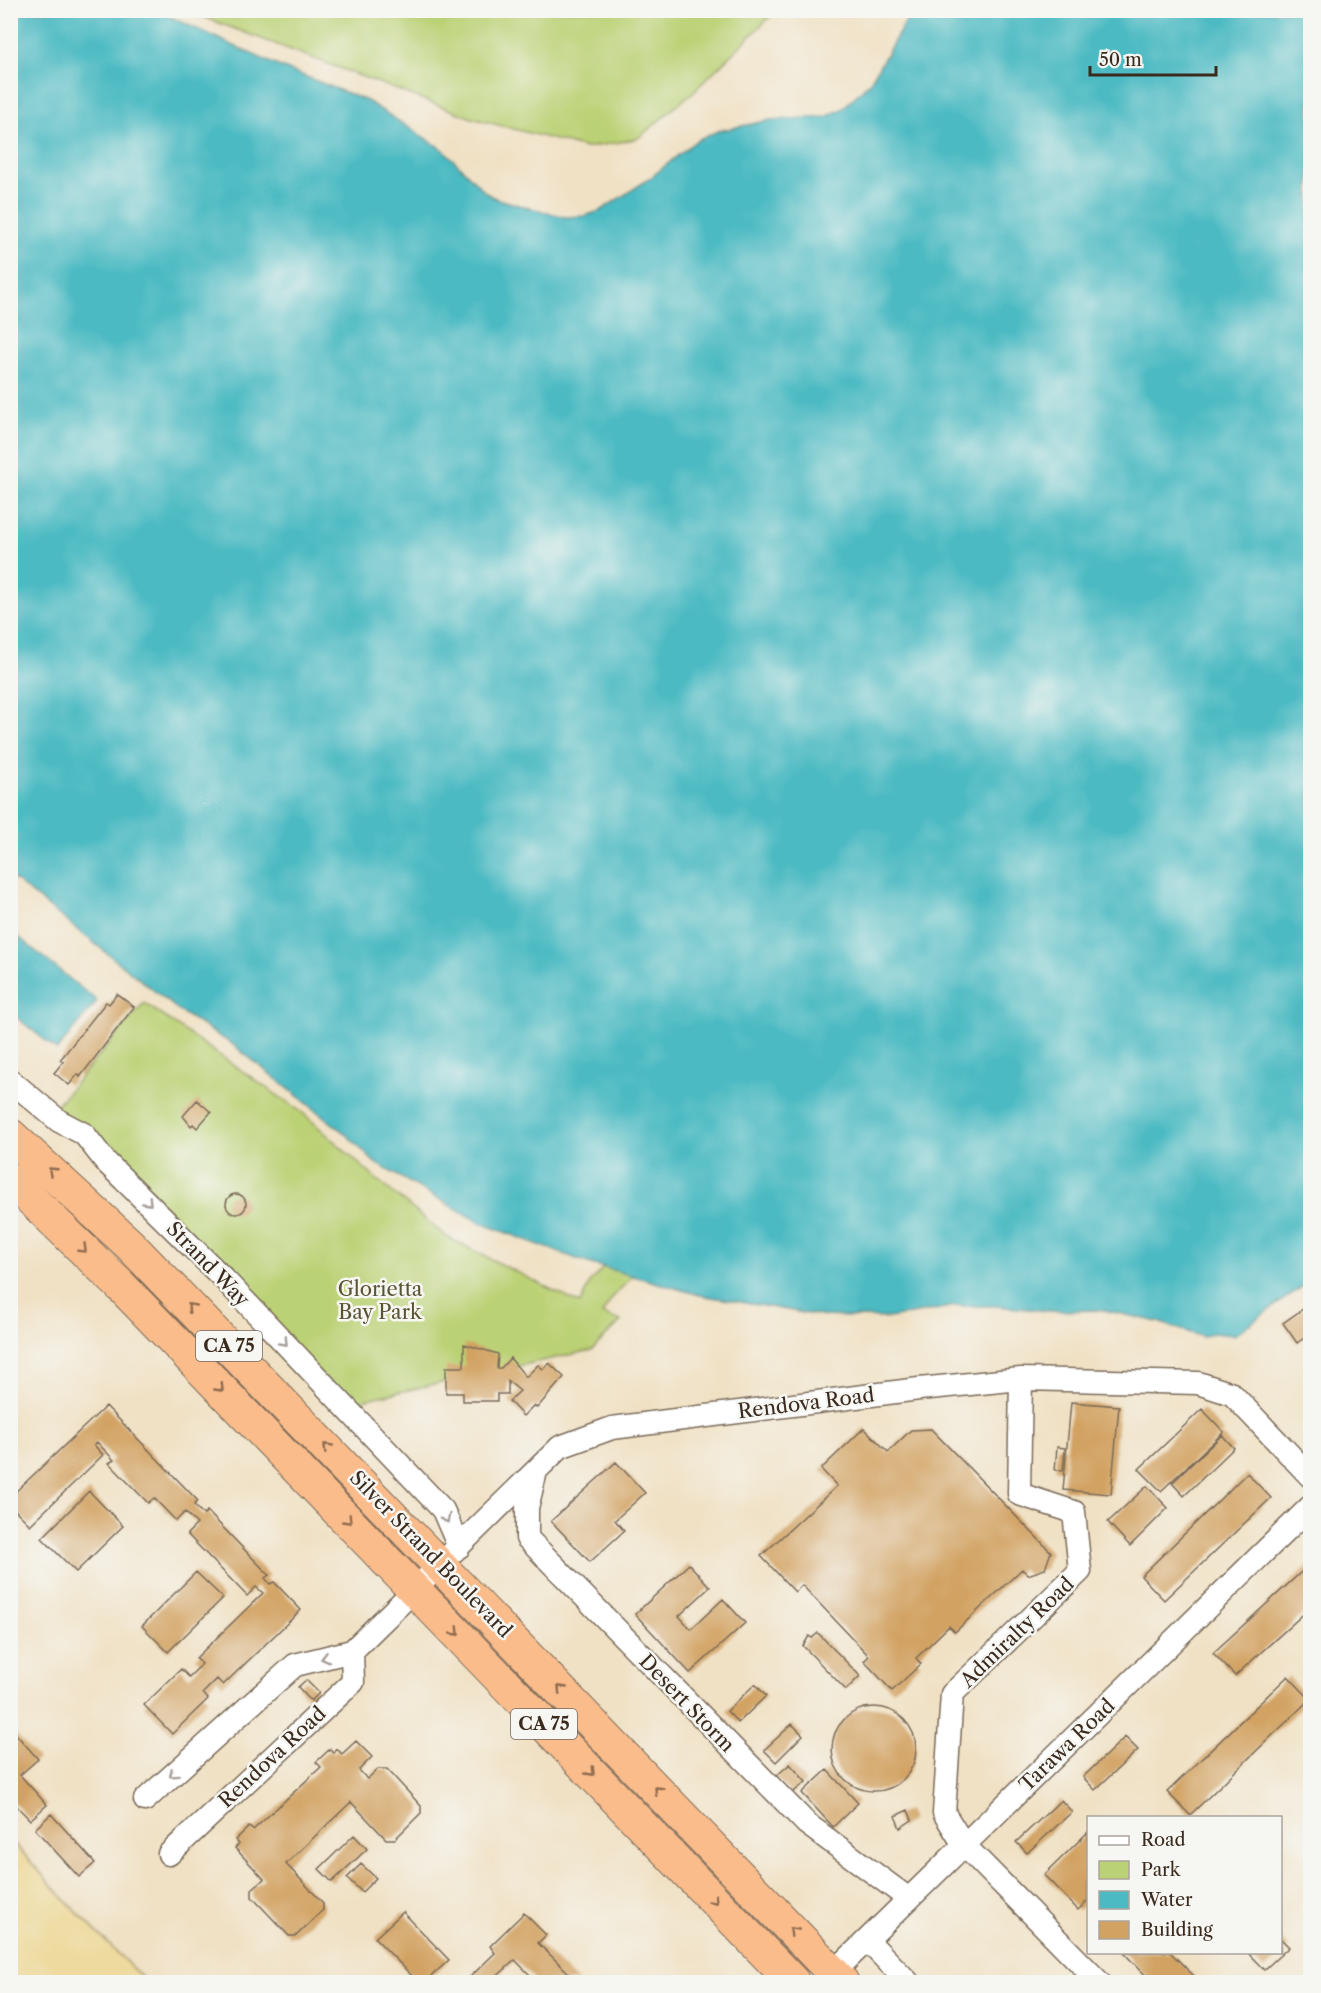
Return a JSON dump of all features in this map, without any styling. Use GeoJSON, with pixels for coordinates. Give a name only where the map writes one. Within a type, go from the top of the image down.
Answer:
{"type":"FeatureCollection","features":[{"type":"Feature","properties":{"kind":"highway","name":"Silver Strand Boulevard"},"geometry":{"type":"LineString","coordinates":[[10,1135],[129,1244],[450,1555],[833,1979]]}},
{"type":"Feature","properties":{"kind":"highway","name":"Silver Strand Boulevard"},"geometry":{"type":"LineString","coordinates":[[10,1179],[122,1287],[793,1983]]}},
{"type":"Feature","properties":{"kind":"street","name":"Strand Way"},"geometry":{"type":"LineString","coordinates":[[10,1080],[59,1121],[84,1134],[106,1162],[216,1271],[442,1510],[450,1555]]}},
{"type":"Feature","properties":{"kind":"street","name":"Rendova Road"},"geometry":{"type":"LineString","coordinates":[[169,1854],[353,1682],[352,1651],[560,1447],[612,1428],[919,1389],[1021,1379],[1198,1383],[1232,1394],[1311,1476]]}},
{"type":"Feature","properties":{"kind":"street","name":"Admiralty Road"},"geometry":{"type":"LineString","coordinates":[[964,1845],[944,1813],[952,1694],[1080,1571],[1074,1512],[1019,1494],[1021,1379]]}},
{"type":"Feature","properties":{"kind":"street","name":"Desert Storm"},"geometry":{"type":"LineString","coordinates":[[536,1471],[527,1508],[527,1538],[807,1824],[909,1899]]}},
{"type":"Feature","properties":{"kind":"street","name":"Tarawa Road"},"geometry":{"type":"LineString","coordinates":[[833,1979],[867,1940],[1311,1507]]}},
{"type":"Feature","properties":{"kind":"street"},"geometry":{"type":"LineString","coordinates":[[145,1800],[295,1665],[352,1651]]}},
{"type":"Feature","properties":{"kind":"street"},"geometry":{"type":"LineString","coordinates":[[964,1845],[1099,1983]]}},
{"type":"Feature","properties":{"kind":"street"},"geometry":{"type":"LineString","coordinates":[[867,1940],[908,1983]]}},
{"type":"Feature","properties":{"kind":"green space"},"geometry":{"type":"Polygon","coordinates":[[[776,10],[693,92],[637,139],[586,148],[472,118],[187,11],[776,10]]]}},
{"type":"Feature","properties":{"kind":"green space","name":"Glorietta Bay Park"},"geometry":{"type":"Polygon","coordinates":[[[144,1003],[303,1113],[375,1178],[447,1237],[580,1304],[590,1282],[665,1200],[685,1220],[613,1297],[602,1314],[621,1321],[592,1350],[349,1403],[55,1107],[144,1003]]]}},
{"type":"Feature","properties":{"kind":"sand"},"geometry":{"type":"Polygon","coordinates":[[[10,1839],[68,1903],[146,1982],[11,1982],[10,1839]]]}},
{"type":"Feature","properties":{"kind":"water"},"geometry":{"type":"Polygon","coordinates":[[[10,11],[158,11],[276,65],[367,101],[444,150],[486,193],[497,199],[565,217],[584,216],[600,211],[649,179],[697,140],[718,131],[771,120],[826,117],[842,109],[870,82],[912,11],[1310,11],[1310,1281],[1234,1335],[1213,1333],[1203,1337],[1158,1322],[1104,1310],[1050,1311],[996,1306],[956,1306],[889,1318],[821,1316],[700,1295],[588,1263],[483,1224],[375,1163],[347,1135],[232,1044],[182,1013],[11,877],[10,11]]]}},
{"type":"Feature","properties":{"kind":"water"},"geometry":{"type":"Polygon","coordinates":[[[11,931],[97,1001],[57,1050],[11,1013],[11,931]]]}},
{"type":"Feature","properties":{"kind":"building"},"geometry":{"type":"Polygon","coordinates":[[[117,994],[134,1007],[80,1077],[78,1074],[69,1085],[54,1073],[63,1062],[60,1060],[106,1002],[109,1004],[117,994]]]}},
{"type":"Feature","properties":{"kind":"building"},"geometry":{"type":"Polygon","coordinates":[[[197,1100],[211,1112],[197,1128],[193,1124],[191,1126],[183,1116],[197,1100]]]}},
{"type":"Feature","properties":{"kind":"building"},"geometry":{"type":"Polygon","coordinates":[[[236,1194],[243,1197],[246,1204],[243,1211],[236,1214],[229,1211],[226,1204],[229,1197],[236,1194]]]}},
{"type":"Feature","properties":{"kind":"building"},"geometry":{"type":"Polygon","coordinates":[[[1310,1304],[1310,1334],[1297,1343],[1283,1323],[1310,1304]]]}},
{"type":"Feature","properties":{"kind":"building"},"geometry":{"type":"Polygon","coordinates":[[[464,1344],[498,1354],[497,1368],[501,1368],[510,1358],[526,1377],[538,1365],[543,1369],[549,1363],[564,1377],[537,1408],[534,1405],[523,1416],[509,1401],[520,1391],[508,1381],[508,1394],[497,1394],[497,1401],[463,1401],[463,1393],[446,1393],[446,1367],[464,1367],[464,1344]]]}},
{"type":"Feature","properties":{"kind":"building"},"geometry":{"type":"Polygon","coordinates":[[[1071,1402],[1119,1406],[1111,1494],[1063,1490],[1071,1402]]]}},
{"type":"Feature","properties":{"kind":"building"},"geometry":{"type":"Polygon","coordinates":[[[106,1406],[198,1501],[194,1505],[204,1515],[207,1511],[269,1575],[265,1578],[270,1584],[274,1582],[301,1610],[223,1685],[217,1679],[203,1693],[208,1699],[172,1734],[144,1705],[181,1669],[189,1677],[202,1664],[196,1658],[263,1593],[256,1587],[247,1596],[187,1534],[197,1524],[185,1512],[176,1521],[154,1498],[148,1503],[109,1463],[114,1460],[97,1442],[94,1445],[103,1455],[30,1525],[10,1505],[10,1497],[106,1406]]]}},
{"type":"Feature","properties":{"kind":"building"},"geometry":{"type":"Polygon","coordinates":[[[1202,1409],[1224,1432],[1161,1491],[1139,1469],[1202,1409]]]}},
{"type":"Feature","properties":{"kind":"building"},"geometry":{"type":"Polygon","coordinates":[[[864,1428],[888,1452],[911,1430],[931,1429],[1051,1552],[1045,1569],[1028,1575],[1022,1569],[955,1632],[949,1626],[916,1658],[921,1664],[892,1691],[864,1661],[869,1656],[802,1585],[795,1592],[761,1556],[837,1486],[821,1469],[864,1428]]]}},
{"type":"Feature","properties":{"kind":"building"},"geometry":{"type":"Polygon","coordinates":[[[1222,1435],[1234,1448],[1184,1496],[1172,1483],[1222,1435]]]}},
{"type":"Feature","properties":{"kind":"building"},"geometry":{"type":"Polygon","coordinates":[[[1057,1447],[1065,1448],[1063,1470],[1055,1470],[1057,1447]]]}},
{"type":"Feature","properties":{"kind":"building"},"geometry":{"type":"Polygon","coordinates":[[[616,1462],[645,1493],[615,1520],[624,1531],[590,1562],[551,1521],[616,1462]]]}},
{"type":"Feature","properties":{"kind":"building"},"geometry":{"type":"Polygon","coordinates":[[[1247,1473],[1271,1498],[1164,1600],[1141,1576],[1247,1473]]]}},
{"type":"Feature","properties":{"kind":"building"},"geometry":{"type":"Polygon","coordinates":[[[1147,1486],[1168,1508],[1130,1546],[1108,1522],[1147,1486]]]}},
{"type":"Feature","properties":{"kind":"building"},"geometry":{"type":"Polygon","coordinates":[[[89,1491],[123,1526],[76,1572],[42,1538],[89,1491]]]}},
{"type":"Feature","properties":{"kind":"building"},"geometry":{"type":"Polygon","coordinates":[[[689,1564],[710,1587],[679,1616],[691,1629],[723,1599],[745,1623],[690,1673],[635,1614],[689,1564]]]}},
{"type":"Feature","properties":{"kind":"building"},"geometry":{"type":"Polygon","coordinates":[[[1310,1564],[1310,1608],[1235,1676],[1213,1653],[1310,1564]]]}},
{"type":"Feature","properties":{"kind":"building"},"geometry":{"type":"Polygon","coordinates":[[[196,1572],[223,1598],[168,1652],[142,1626],[196,1572]]]}},
{"type":"Feature","properties":{"kind":"building"},"geometry":{"type":"Polygon","coordinates":[[[818,1633],[860,1676],[846,1690],[803,1646],[809,1636],[812,1638],[818,1633]]]}},
{"type":"Feature","properties":{"kind":"building"},"geometry":{"type":"Polygon","coordinates":[[[1288,1676],[1310,1699],[1190,1815],[1167,1792],[1288,1676]]]}},
{"type":"Feature","properties":{"kind":"building"},"geometry":{"type":"Polygon","coordinates":[[[306,1680],[319,1693],[311,1701],[298,1687],[306,1680]]]}},
{"type":"Feature","properties":{"kind":"building"},"geometry":{"type":"Polygon","coordinates":[[[755,1684],[766,1696],[738,1723],[727,1711],[755,1684]]]}},
{"type":"Feature","properties":{"kind":"building"},"geometry":{"type":"Polygon","coordinates":[[[866,1707],[882,1707],[898,1714],[909,1725],[916,1741],[913,1765],[904,1779],[882,1791],[866,1791],[850,1784],[839,1773],[832,1757],[832,1741],[839,1725],[850,1714],[866,1707]]]}},
{"type":"Feature","properties":{"kind":"building"},"geometry":{"type":"Polygon","coordinates":[[[792,1724],[803,1735],[776,1762],[764,1750],[792,1724]]]}},
{"type":"Feature","properties":{"kind":"building"},"geometry":{"type":"Polygon","coordinates":[[[14,1732],[38,1759],[20,1775],[47,1805],[30,1820],[10,1799],[10,1735],[14,1732]]]}},
{"type":"Feature","properties":{"kind":"building"},"geometry":{"type":"Polygon","coordinates":[[[1125,1737],[1138,1750],[1095,1790],[1083,1777],[1125,1737]]]}},
{"type":"Feature","properties":{"kind":"building"},"geometry":{"type":"Polygon","coordinates":[[[356,1741],[372,1757],[359,1770],[367,1779],[378,1769],[387,1769],[421,1806],[421,1813],[395,1839],[386,1839],[351,1802],[286,1864],[323,1903],[323,1910],[296,1936],[289,1936],[252,1897],[252,1889],[264,1879],[235,1848],[239,1844],[235,1840],[249,1827],[253,1830],[321,1767],[316,1762],[330,1749],[334,1753],[337,1749],[342,1754],[356,1741]]]}},
{"type":"Feature","properties":{"kind":"building"},"geometry":{"type":"Polygon","coordinates":[[[790,1764],[806,1782],[791,1794],[775,1777],[790,1764]]]}},
{"type":"Feature","properties":{"kind":"building"},"geometry":{"type":"Polygon","coordinates":[[[827,1770],[858,1803],[833,1827],[802,1793],[827,1770]]]}},
{"type":"Feature","properties":{"kind":"building"},"geometry":{"type":"Polygon","coordinates":[[[1061,1800],[1072,1812],[1027,1853],[1016,1842],[1061,1800]]]}},
{"type":"Feature","properties":{"kind":"building"},"geometry":{"type":"Polygon","coordinates":[[[908,1810],[912,1820],[900,1828],[895,1816],[908,1810]]]}},
{"type":"Feature","properties":{"kind":"building"},"geometry":{"type":"Polygon","coordinates":[[[51,1814],[95,1863],[79,1877],[35,1829],[51,1814]]]}},
{"type":"Feature","properties":{"kind":"building"},"geometry":{"type":"Polygon","coordinates":[[[1087,1833],[1087,1901],[1078,1910],[1044,1875],[1087,1833]]]}},
{"type":"Feature","properties":{"kind":"building"},"geometry":{"type":"Polygon","coordinates":[[[354,1835],[367,1849],[332,1882],[319,1869],[354,1835]]]}},
{"type":"Feature","properties":{"kind":"building"},"geometry":{"type":"Polygon","coordinates":[[[361,1864],[376,1878],[362,1892],[347,1878],[361,1864]]]}},
{"type":"Feature","properties":{"kind":"building"},"geometry":{"type":"Polygon","coordinates":[[[403,1912],[449,1960],[425,1982],[418,1982],[375,1938],[403,1912]]]}},
{"type":"Feature","properties":{"kind":"building"},"geometry":{"type":"Polygon","coordinates":[[[524,1913],[546,1935],[538,1943],[578,1982],[537,1982],[515,1960],[491,1982],[465,1982],[495,1953],[490,1946],[524,1913]]]}},
{"type":"Feature","properties":{"kind":"building"},"geometry":{"type":"Polygon","coordinates":[[[1282,1940],[1289,1947],[1282,1953],[1282,1940]]]}},
{"type":"Feature","properties":{"kind":"building"},"geometry":{"type":"Polygon","coordinates":[[[1125,1954],[1172,1954],[1200,1982],[1152,1982],[1125,1954]]]}},
{"type":"Feature","properties":{"kind":"building"},"geometry":{"type":"Polygon","coordinates":[[[1249,1954],[1281,1954],[1264,1970],[1249,1954]]]}}]}
